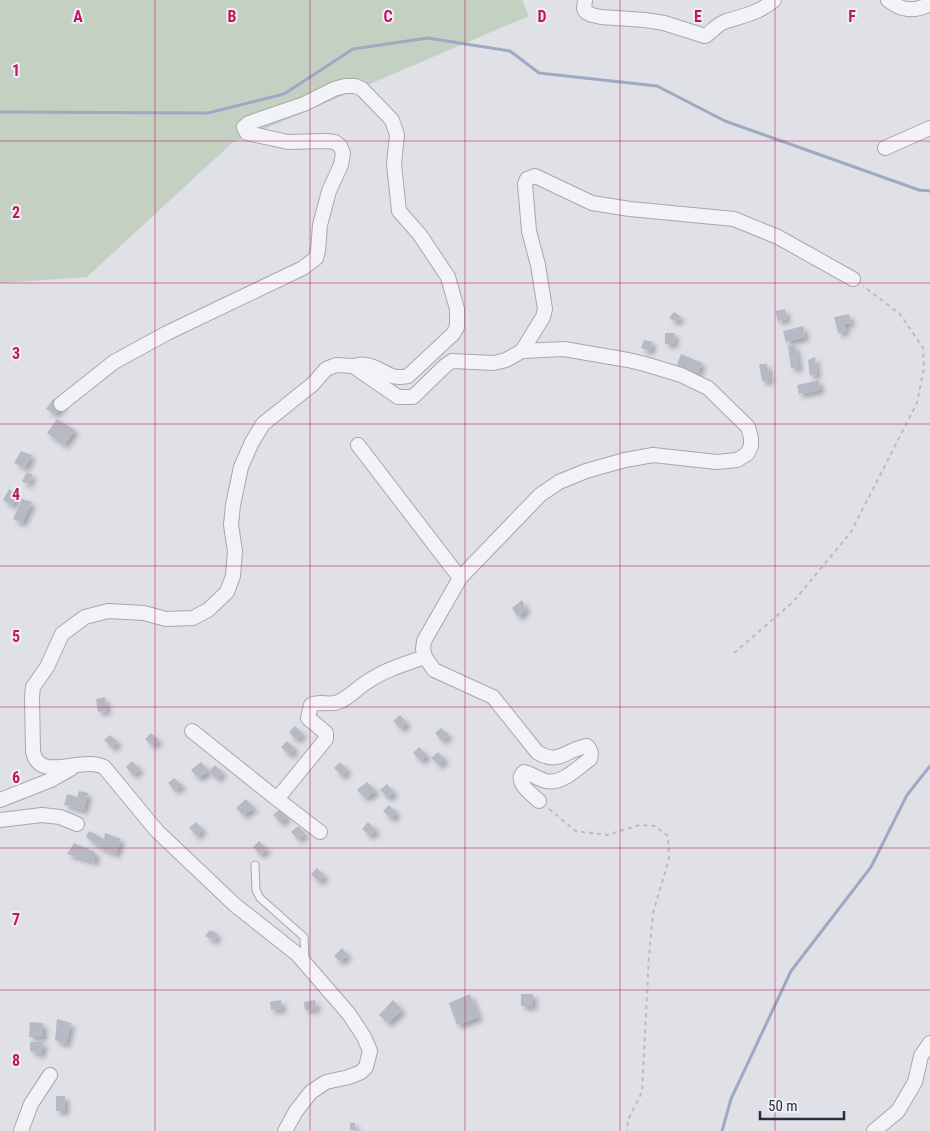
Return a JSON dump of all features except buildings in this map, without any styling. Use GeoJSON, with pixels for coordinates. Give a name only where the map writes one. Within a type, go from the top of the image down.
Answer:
{"type":"FeatureCollection","features":[{"type":"Feature","properties":{"kind":"street"},"geometry":{"type":"LineString","coordinates":[[585,0],[584,9],[592,15],[664,23],[705,36],[722,22],[743,17],[774,0]]}},
{"type":"Feature","properties":{"kind":"street"},"geometry":{"type":"LineString","coordinates":[[888,0],[905,10],[914,10],[930,4]]}},
{"type":"Feature","properties":{"kind":"street"},"geometry":{"type":"LineString","coordinates":[[61,404],[114,362],[167,333],[303,268],[316,258],[320,225],[329,191],[341,165],[343,152],[335,142],[288,142],[247,133],[244,127],[249,122],[304,104],[334,89],[345,86],[355,86],[362,89],[392,120],[396,135],[394,164],[399,211],[420,235],[448,277],[457,309],[457,327],[453,334],[408,376],[392,377],[367,365],[336,365],[326,369],[313,384],[263,424],[252,442],[241,467],[234,505],[232,525],[235,551],[233,576],[227,592],[208,610],[193,618],[166,619],[144,613],[108,610],[85,617],[62,634],[47,667],[33,687],[34,750],[35,759],[38,764],[45,768],[93,763],[104,768],[157,831],[235,905],[297,954],[349,1014],[364,1037],[370,1051],[366,1066],[360,1072],[349,1077],[326,1082],[311,1092],[296,1111],[286,1131]]}},
{"type":"Feature","properties":{"kind":"street"},"geometry":{"type":"LineString","coordinates":[[885,148],[930,128]]}},
{"type":"Feature","properties":{"kind":"street"},"geometry":{"type":"LineString","coordinates":[[522,351],[543,317],[545,309],[538,265],[529,231],[525,184],[527,179],[535,176],[592,203],[630,209],[734,219],[778,237],[853,279]]}},
{"type":"Feature","properties":{"kind":"street"},"geometry":{"type":"LineString","coordinates":[[353,366],[385,389],[398,397],[405,398],[413,397],[452,361],[494,363],[506,360],[522,351],[564,349],[628,360],[681,375],[708,388],[748,427],[752,438],[752,446],[748,454],[737,460],[717,462],[653,455],[624,460],[586,471],[559,482],[540,495],[460,578],[424,640],[423,649],[425,657],[434,670],[493,697],[536,752],[546,758],[561,757],[580,747],[587,746],[590,749],[592,755],[590,759],[560,781],[544,780],[524,772],[521,775],[522,784],[539,801]]}},
{"type":"Feature","properties":{"kind":"street"},"geometry":{"type":"LineString","coordinates":[[358,445],[460,578]]}},
{"type":"Feature","properties":{"kind":"street"},"geometry":{"type":"LineString","coordinates":[[277,799],[326,739],[326,732],[308,718],[311,705],[317,702],[330,704],[338,702],[366,682],[386,671],[425,657]]}},
{"type":"Feature","properties":{"kind":"street"},"geometry":{"type":"LineString","coordinates":[[192,731],[320,832]]}},
{"type":"Feature","properties":{"kind":"street"},"geometry":{"type":"LineString","coordinates":[[0,800],[51,780],[79,764]]}},
{"type":"Feature","properties":{"kind":"street"},"geometry":{"type":"LineString","coordinates":[[0,820],[42,815],[60,817],[77,824]]}},
{"type":"Feature","properties":{"kind":"street"},"geometry":{"type":"LineString","coordinates":[[874,1131],[898,1111],[915,1082],[921,1056],[930,1043]]}},
{"type":"Feature","properties":{"kind":"street"},"geometry":{"type":"LineString","coordinates":[[21,1131],[31,1104],[50,1075]]}},
{"type":"Feature","properties":{"kind":"lane"},"geometry":{"type":"LineString","coordinates":[[255,865],[256,890],[260,898],[304,937],[306,964]]}},
{"type":"Feature","properties":{"kind":"path"},"geometry":{"type":"LineString","coordinates":[[734,653],[793,602],[851,532],[917,403],[924,368],[923,348],[900,314],[853,279]]}},
{"type":"Feature","properties":{"kind":"path"},"geometry":{"type":"LineString","coordinates":[[539,801],[576,831],[606,835],[640,825],[655,826],[668,836],[669,859],[653,913],[642,1092],[628,1120],[627,1131]]}},
{"type":"Feature","properties":{"kind":"green space"},"geometry":{"type":"Polygon","coordinates":[[[0,0],[522,0],[529,16],[232,143],[87,277],[0,283],[0,0]]]}},
{"type":"Feature","properties":{"kind":"waterway"},"geometry":{"type":"LineString","coordinates":[[0,112],[208,113],[284,94],[353,49],[428,38],[510,51],[539,73],[657,86],[725,121],[919,190],[930,191]]}},
{"type":"Feature","properties":{"kind":"waterway"},"geometry":{"type":"LineString","coordinates":[[722,1131],[731,1099],[791,971],[871,867],[907,795],[930,766]]}}]}
